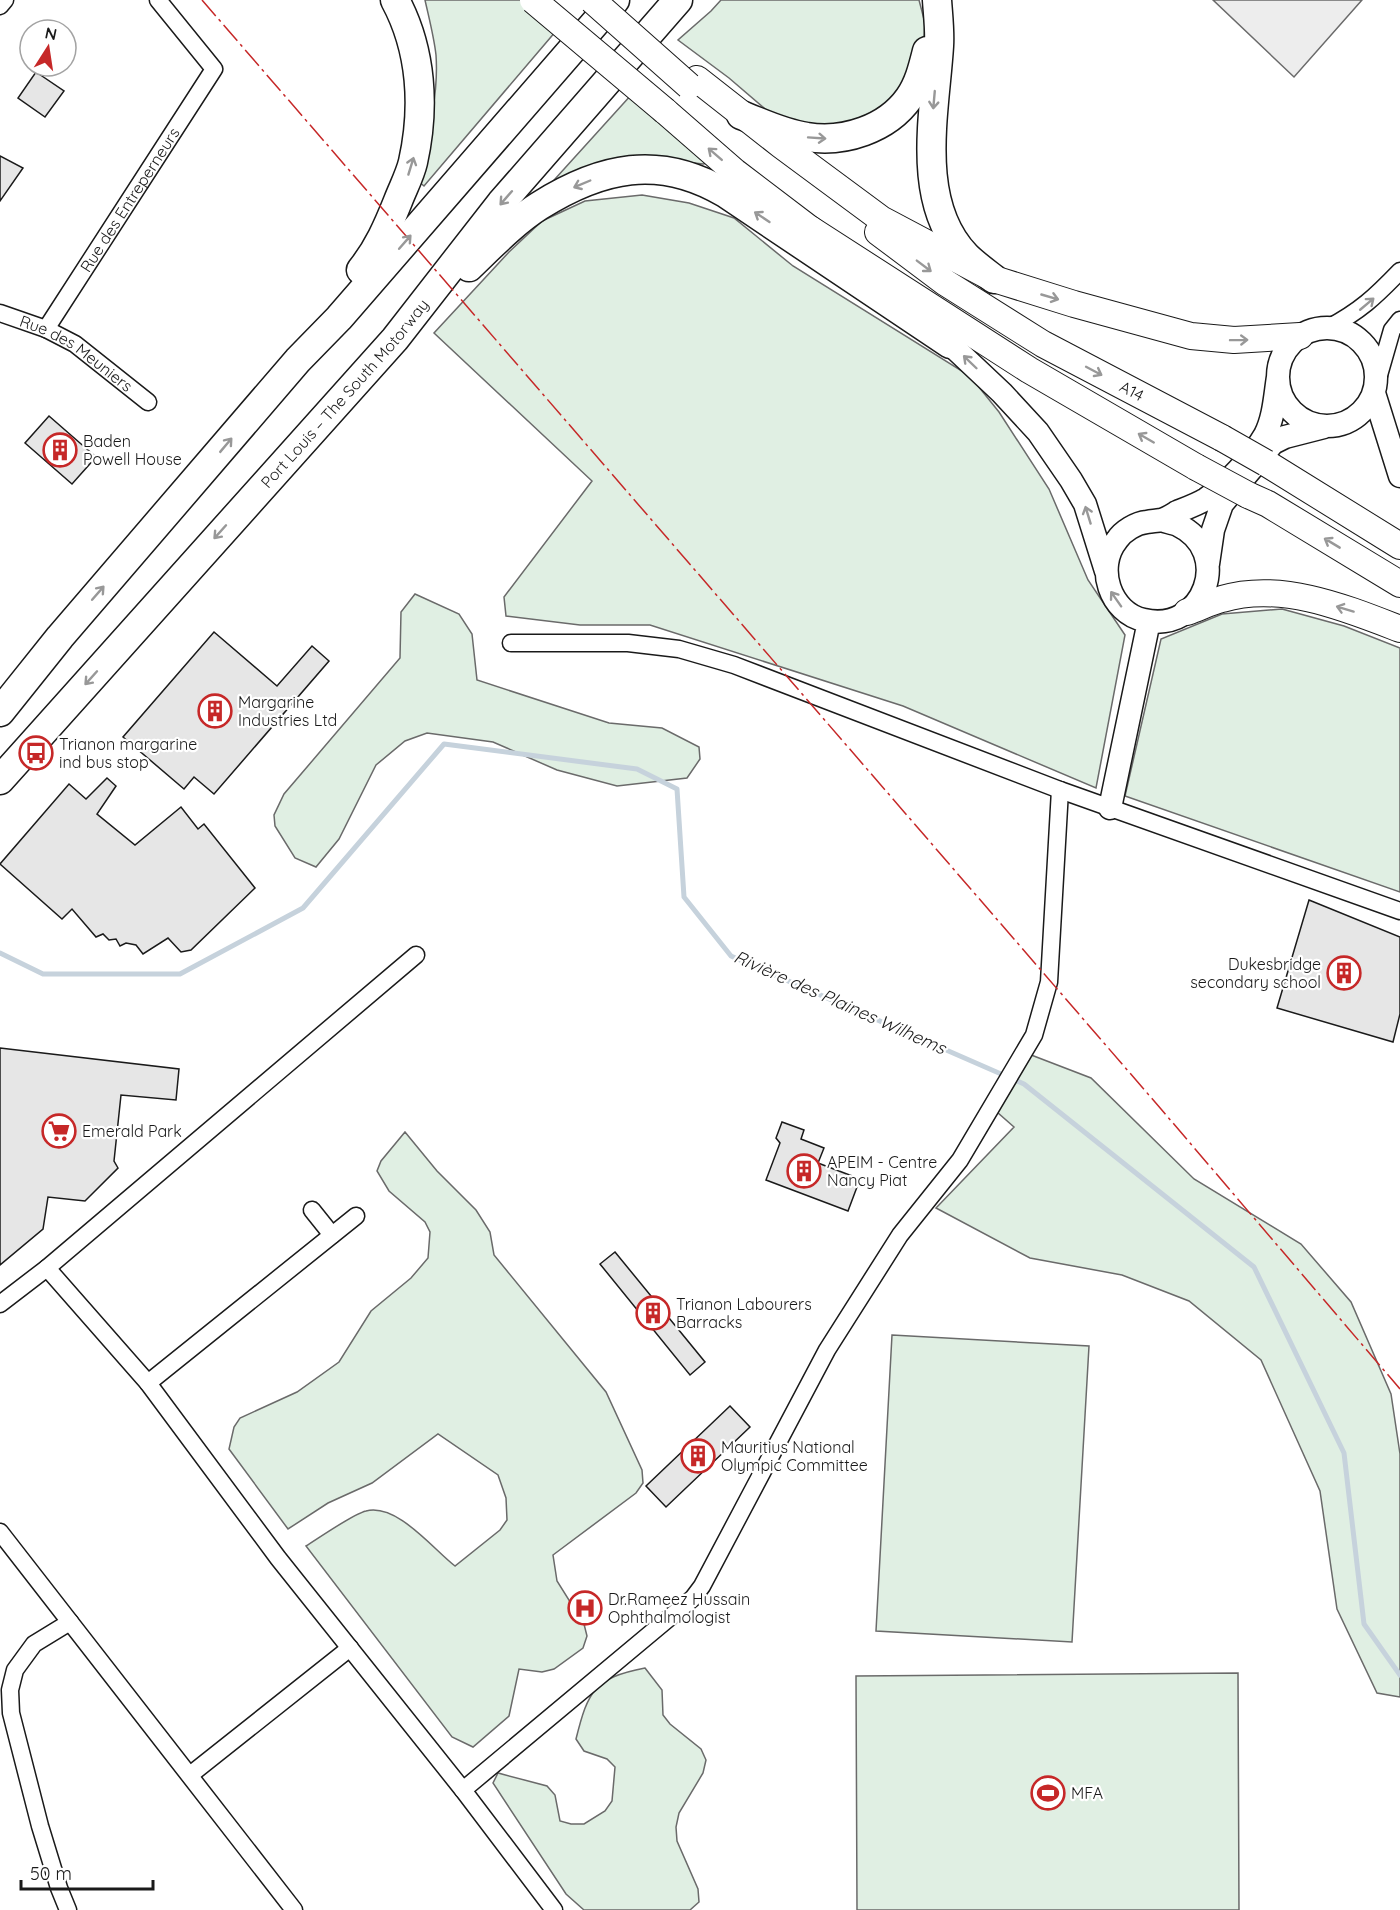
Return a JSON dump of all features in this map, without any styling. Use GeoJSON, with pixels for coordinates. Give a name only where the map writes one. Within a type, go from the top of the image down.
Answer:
{"type":"FeatureCollection","features":[{"type":"Feature","properties":{"kind":"highway"},"geometry":{"type":"LineString","coordinates":[[298,360],[320,322],[374,254],[389,224],[412,164],[421,112],[417,61],[396,0]]}},
{"type":"Feature","properties":{"kind":"highway"},"geometry":{"type":"LineString","coordinates":[[446,195],[470,155],[561,54],[604,0]]}},
{"type":"Feature","properties":{"kind":"highway"},"geometry":{"type":"LineString","coordinates":[[0,712],[60,637],[298,360],[339,318],[615,0]]}},
{"type":"Feature","properties":{"kind":"highway","name":"Port Louis – The South Motorway"},"geometry":{"type":"LineString","coordinates":[[0,780],[395,339],[501,203],[678,0]]}},
{"type":"Feature","properties":{"kind":"highway"},"geometry":{"type":"LineString","coordinates":[[741,115],[806,137],[828,138],[864,131],[896,114],[910,97],[920,78],[927,52],[926,0]]}},
{"type":"Feature","properties":{"kind":"highway"},"geometry":{"type":"LineString","coordinates":[[937,0],[939,44],[932,117],[932,167],[938,205],[948,230],[965,255],[994,279]]}},
{"type":"Feature","properties":{"kind":"highway"},"geometry":{"type":"LineString","coordinates":[[395,339],[496,241],[538,207],[582,183],[633,168],[668,170],[707,182],[950,344]]}},
{"type":"Feature","properties":{"kind":"main road"},"geometry":{"type":"LineString","coordinates":[[533,0],[735,171],[810,229],[950,344]]}},
{"type":"Feature","properties":{"kind":"main road"},"geometry":{"type":"LineString","coordinates":[[592,0],[861,218]]}},
{"type":"Feature","properties":{"kind":"main road"},"geometry":{"type":"LineString","coordinates":[[615,0],[693,82],[881,219],[994,279],[1191,336],[1234,340],[1300,336]]}},
{"type":"Feature","properties":{"kind":"main road"},"geometry":{"type":"LineString","coordinates":[[781,145],[861,218]]}},
{"type":"Feature","properties":{"kind":"main road","name":"A14"},"geometry":{"type":"LineString","coordinates":[[861,218],[946,283],[1042,344],[1222,438],[1400,546]]}},
{"type":"Feature","properties":{"kind":"main road","name":"A14"},"geometry":{"type":"LineString","coordinates":[[810,229],[1029,370],[1196,467],[1268,504],[1400,584]]}},
{"type":"Feature","properties":{"kind":"main road"},"geometry":{"type":"LineString","coordinates":[[1187,612],[1223,598],[1271,593],[1305,597],[1400,629]]}},
{"type":"Feature","properties":{"kind":"street"},"geometry":{"type":"LineString","coordinates":[[0,6],[5,0]]}},
{"type":"Feature","properties":{"kind":"street","name":"Rue des Entreperneurs"},"geometry":{"type":"LineString","coordinates":[[46,329],[214,69],[158,0]]}},
{"type":"Feature","properties":{"kind":"street"},"geometry":{"type":"LineString","coordinates":[[1106,571],[1113,547],[1129,529],[1144,522],[1161,520],[1206,499],[1238,470],[1265,435],[1272,414],[1280,361],[1289,346],[1300,336],[1328,328],[1355,314],[1400,271]]}},
{"type":"Feature","properties":{"kind":"street","name":"Rue des Meuniers"},"geometry":{"type":"LineString","coordinates":[[0,314],[46,329],[75,344],[148,402]]}},
{"type":"Feature","properties":{"kind":"street"},"geometry":{"type":"LineString","coordinates":[[1278,377],[1280,394],[1289,409],[1302,420],[1318,426],[1334,426],[1351,421],[1364,411],[1375,387],[1392,330],[1400,320]]}},
{"type":"Feature","properties":{"kind":"street"},"geometry":{"type":"LineString","coordinates":[[1328,328],[1346,332],[1360,340],[1370,352],[1376,366],[1375,387],[1400,476]]}},
{"type":"Feature","properties":{"kind":"street"},"geometry":{"type":"LineString","coordinates":[[950,344],[1002,393],[1038,432],[1085,504],[1106,571],[1108,587],[1116,602],[1128,613],[1149,621],[1176,619],[1202,597],[1208,581],[1213,530],[1222,504],[1273,443],[1285,437],[1325,426]]}},
{"type":"Feature","properties":{"kind":"street"},"geometry":{"type":"LineString","coordinates":[[1161,520],[1178,524],[1192,534],[1202,547],[1208,564]]}},
{"type":"Feature","properties":{"kind":"street"},"geometry":{"type":"LineString","coordinates":[[1110,808],[1149,621]]}},
{"type":"Feature","properties":{"kind":"street"},"geometry":{"type":"LineString","coordinates":[[511,643],[628,643],[679,649],[734,665],[1060,790],[1400,911]]}},
{"type":"Feature","properties":{"kind":"street"},"geometry":{"type":"LineString","coordinates":[[463,1790],[693,1598],[702,1586],[827,1350],[900,1235],[960,1160],[1034,1035],[1049,982],[1060,790]]}},
{"type":"Feature","properties":{"kind":"street"},"geometry":{"type":"LineString","coordinates":[[0,1304],[47,1268],[417,955]]}},
{"type":"Feature","properties":{"kind":"street"},"geometry":{"type":"LineString","coordinates":[[312,1210],[332,1235]]}},
{"type":"Feature","properties":{"kind":"street"},"geometry":{"type":"LineString","coordinates":[[148,1383],[356,1216]]}},
{"type":"Feature","properties":{"kind":"street"},"geometry":{"type":"LineString","coordinates":[[47,1268],[148,1383],[279,1558],[463,1790],[554,1910]]}},
{"type":"Feature","properties":{"kind":"street"},"geometry":{"type":"LineString","coordinates":[[0,1532],[294,1910]]}},
{"type":"Feature","properties":{"kind":"street"},"geometry":{"type":"LineString","coordinates":[[68,1910],[40,1826],[11,1713],[10,1690],[15,1670],[34,1644],[70,1622]]}},
{"type":"Feature","properties":{"kind":"street"},"geometry":{"type":"LineString","coordinates":[[190,1775],[350,1648]]}},
{"type":"Feature","properties":{"kind":"green space"},"geometry":{"type":"Polygon","coordinates":[[[425,0],[522,0],[556,31],[424,186],[417,180],[436,86],[436,55],[425,0]]]}},
{"type":"Feature","properties":{"kind":"green space"},"geometry":{"type":"Polygon","coordinates":[[[721,0],[919,0],[925,23],[923,56],[888,111],[827,133],[771,114],[729,78],[678,40],[721,0]]]}},
{"type":"Feature","properties":{"kind":"green space"},"geometry":{"type":"Polygon","coordinates":[[[632,94],[726,160],[703,164],[651,158],[536,200],[632,94]]]}},
{"type":"Feature","properties":{"kind":"green space"},"geometry":{"type":"Polygon","coordinates":[[[642,195],[689,203],[734,218],[793,266],[970,376],[999,412],[1049,489],[1088,580],[1125,635],[1096,788],[903,706],[650,625],[580,625],[506,616],[504,597],[592,481],[434,333],[509,252],[542,221],[585,201],[642,195]]]}},
{"type":"Feature","properties":{"kind":"green space"},"geometry":{"type":"Polygon","coordinates":[[[415,594],[459,614],[472,634],[477,680],[609,723],[662,728],[699,747],[700,759],[687,778],[617,786],[557,770],[493,742],[427,733],[405,741],[376,765],[339,839],[316,867],[295,858],[275,826],[274,815],[284,794],[400,658],[401,612],[415,594]]]}},
{"type":"Feature","properties":{"kind":"green space"},"geometry":{"type":"Polygon","coordinates":[[[1282,609],[1344,626],[1400,648],[1400,892],[1125,796],[1161,639],[1222,614],[1282,609]]]}},
{"type":"Feature","properties":{"kind":"green space"},"geometry":{"type":"Polygon","coordinates":[[[1026,1053],[1091,1078],[1194,1179],[1301,1244],[1351,1302],[1391,1394],[1400,1454],[1400,1697],[1377,1693],[1337,1609],[1320,1491],[1261,1360],[1189,1301],[1122,1275],[1030,1258],[936,1208],[1014,1127],[997,1112],[1026,1053]]]}},
{"type":"Feature","properties":{"kind":"green space"},"geometry":{"type":"Polygon","coordinates":[[[405,1132],[437,1171],[476,1210],[490,1232],[494,1255],[606,1392],[642,1470],[643,1483],[636,1493],[553,1555],[557,1581],[584,1624],[587,1636],[583,1648],[554,1669],[542,1672],[519,1669],[509,1716],[473,1747],[452,1737],[306,1546],[353,1517],[366,1511],[378,1510],[402,1520],[455,1566],[500,1530],[507,1520],[506,1498],[498,1475],[438,1434],[372,1483],[328,1503],[288,1529],[229,1449],[234,1427],[240,1418],[297,1392],[339,1362],[371,1311],[411,1278],[428,1258],[430,1232],[425,1222],[389,1191],[377,1171],[381,1161],[405,1132]]]}},
{"type":"Feature","properties":{"kind":"green space"},"geometry":{"type":"Polygon","coordinates":[[[892,1335],[1089,1346],[1072,1642],[876,1631],[892,1335]]]}},
{"type":"Feature","properties":{"kind":"green space"},"geometry":{"type":"Polygon","coordinates":[[[645,1668],[662,1690],[663,1715],[670,1724],[701,1749],[706,1760],[703,1773],[679,1813],[676,1827],[677,1841],[698,1889],[699,1902],[690,1910],[584,1910],[566,1894],[493,1783],[498,1773],[547,1786],[555,1795],[560,1821],[571,1824],[584,1824],[605,1811],[612,1801],[615,1767],[607,1759],[584,1751],[576,1739],[580,1723],[590,1698],[604,1682],[645,1668]]]}},
{"type":"Feature","properties":{"kind":"green space","name":"MFA"},"geometry":{"type":"Polygon","coordinates":[[[1238,1673],[1239,1910],[857,1910],[856,1676],[1238,1673]]]}},
{"type":"Feature","properties":{"kind":"shaded area"},"geometry":{"type":"Polygon","coordinates":[[[1213,0],[1362,0],[1294,77],[1213,0]]]}},
{"type":"Feature","properties":{"kind":"building"},"geometry":{"type":"Polygon","coordinates":[[[32,78],[45,78],[64,91],[45,117],[18,98],[32,78]]]}},
{"type":"Feature","properties":{"kind":"building"},"geometry":{"type":"Polygon","coordinates":[[[0,156],[23,168],[0,201],[0,156]]]}},
{"type":"Feature","properties":{"kind":"building","name":"Baden Powell House"},"geometry":{"type":"Polygon","coordinates":[[[49,416],[96,457],[72,484],[25,443],[49,416]]]}},
{"type":"Feature","properties":{"kind":"building","name":"Margarine Industries Ltd"},"geometry":{"type":"Polygon","coordinates":[[[214,632],[277,686],[312,646],[329,661],[214,794],[194,777],[184,789],[123,737],[214,632]]]}},
{"type":"Feature","properties":{"kind":"building"},"geometry":{"type":"Polygon","coordinates":[[[107,778],[116,786],[97,814],[135,845],[181,807],[198,829],[204,824],[255,888],[191,950],[181,952],[168,938],[143,954],[136,945],[126,943],[120,946],[116,939],[109,940],[103,934],[96,937],[72,909],[62,919],[0,864],[69,784],[86,799],[107,778]]]}},
{"type":"Feature","properties":{"kind":"building","name":"Dukesbridge secondary school"},"geometry":{"type":"Polygon","coordinates":[[[1309,900],[1400,937],[1400,1014],[1393,1042],[1277,1008],[1309,900]]]}},
{"type":"Feature","properties":{"kind":"building","name":"Emerald Park"},"geometry":{"type":"Polygon","coordinates":[[[0,1048],[179,1069],[176,1100],[121,1095],[114,1161],[118,1168],[85,1201],[48,1197],[43,1229],[0,1265],[0,1048]]]}},
{"type":"Feature","properties":{"kind":"building","name":"APEIM - Centre Nancy Piat"},"geometry":{"type":"Polygon","coordinates":[[[782,1122],[804,1130],[801,1139],[824,1148],[818,1163],[860,1179],[848,1211],[766,1180],[780,1143],[776,1138],[782,1122]]]}},
{"type":"Feature","properties":{"kind":"building","name":"Trianon Labourers Barracks"},"geometry":{"type":"Polygon","coordinates":[[[615,1252],[705,1362],[690,1375],[600,1264],[615,1252]]]}},
{"type":"Feature","properties":{"kind":"building","name":"Mauritius National Olympic Committee"},"geometry":{"type":"Polygon","coordinates":[[[730,1406],[750,1427],[666,1507],[646,1486],[730,1406]]]}},
{"type":"Feature","properties":{"kind":"waterway","name":"Rivière des Plaines Wilhems"},"geometry":{"type":"LineString","coordinates":[[0,953],[43,974],[180,974],[303,908],[444,744],[637,769],[677,789],[684,897],[731,956],[1024,1084],[1254,1267],[1344,1453],[1364,1624],[1400,1675]]}},
{"type":"Feature","properties":{"kind":"power"},"geometry":{"type":"LineString","coordinates":[[202,0],[1161,1109],[1400,1389]]}},
{"type":"Feature","properties":{"kind":"place","name":"Baden Powell House"},"geometry":{"type":"Point","coordinates":[60,450]}},
{"type":"Feature","properties":{"kind":"place","name":"Margarine Industries Ltd"},"geometry":{"type":"Point","coordinates":[215,711]}},
{"type":"Feature","properties":{"kind":"place","name":"Trianon margarine ind bus stop"},"geometry":{"type":"Point","coordinates":[36,753]}},
{"type":"Feature","properties":{"kind":"place","name":"Dukesbridge secondary school"},"geometry":{"type":"Point","coordinates":[1344,973]}},
{"type":"Feature","properties":{"kind":"place","name":"Emerald Park"},"geometry":{"type":"Point","coordinates":[59,1131]}},
{"type":"Feature","properties":{"kind":"place","name":"APEIM - Centre Nancy Piat"},"geometry":{"type":"Point","coordinates":[804,1171]}},
{"type":"Feature","properties":{"kind":"place","name":"Trianon Labourers Barracks"},"geometry":{"type":"Point","coordinates":[653,1313]}},
{"type":"Feature","properties":{"kind":"place","name":"Mauritius National Olympic Committee"},"geometry":{"type":"Point","coordinates":[698,1456]}},
{"type":"Feature","properties":{"kind":"place","name":"Dr.Rameez Hussain Ophthalmologist"},"geometry":{"type":"Point","coordinates":[585,1608]}},
{"type":"Feature","properties":{"kind":"place","name":"MFA"},"geometry":{"type":"Point","coordinates":[1048,1793]}}]}
